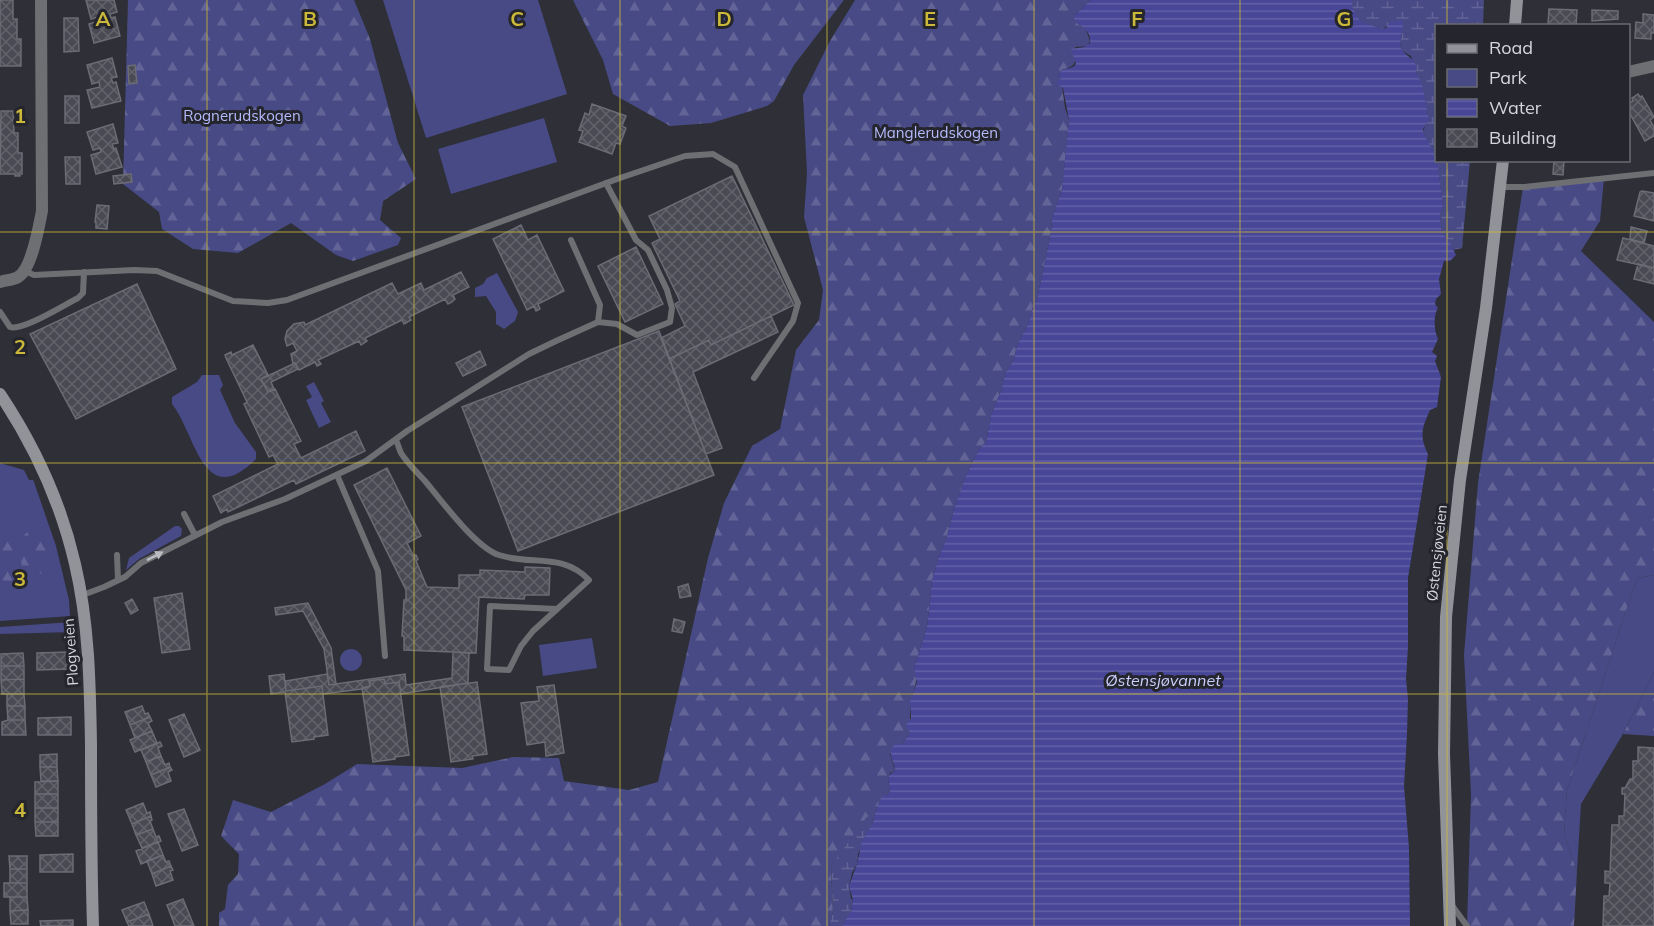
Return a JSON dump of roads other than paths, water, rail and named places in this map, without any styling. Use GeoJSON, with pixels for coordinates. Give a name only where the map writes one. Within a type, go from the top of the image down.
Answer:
{"type":"FeatureCollection","features":[{"type":"Feature","properties":{"kind":"main road"},"geometry":{"type":"LineString","coordinates":[[1515,24],[1517,0]]}},
{"type":"Feature","properties":{"kind":"main road","name":"Østensjøveien"},"geometry":{"type":"LineString","coordinates":[[1450,926],[1445,823],[1444,671],[1449,569],[1486,308],[1503,162]]}},
{"type":"Feature","properties":{"kind":"main road","name":"Plogveien"},"geometry":{"type":"LineString","coordinates":[[0,394],[48,480],[75,563],[86,635],[90,699],[93,926]]}},
{"type":"Feature","properties":{"kind":"street"},"geometry":{"type":"LineString","coordinates":[[0,282],[18,277],[25,271],[40,224],[43,188],[41,0]]}},
{"type":"Feature","properties":{"kind":"street"},"geometry":{"type":"LineString","coordinates":[[1630,72],[1654,66]]}},
{"type":"Feature","properties":{"kind":"lane"},"geometry":{"type":"LineString","coordinates":[[25,271],[34,275],[157,271],[232,301],[268,303],[287,300],[606,183],[685,156],[713,154],[735,167],[798,303],[793,321],[754,378]]}},
{"type":"Feature","properties":{"kind":"lane"},"geometry":{"type":"LineString","coordinates":[[1501,187],[1523,187],[1654,173]]}},
{"type":"Feature","properties":{"kind":"lane"},"geometry":{"type":"LineString","coordinates":[[80,596],[104,588],[130,573],[141,563],[222,522],[285,499],[366,461],[406,431],[529,354],[598,322],[617,324],[637,335],[670,322],[672,308],[667,291],[648,250],[636,240],[606,183]]}},
{"type":"Feature","properties":{"kind":"lane"},"geometry":{"type":"LineString","coordinates":[[571,240],[600,305],[598,322]]}},
{"type":"Feature","properties":{"kind":"lane"},"geometry":{"type":"LineString","coordinates":[[0,312],[10,327],[25,325],[83,293],[84,272]]}},
{"type":"Feature","properties":{"kind":"lane"},"geometry":{"type":"LineString","coordinates":[[396,440],[401,453],[487,549],[499,555],[557,562],[571,566],[582,572],[589,580],[533,631],[521,646],[509,670],[488,669],[489,606],[557,609]]}},
{"type":"Feature","properties":{"kind":"lane"},"geometry":{"type":"LineString","coordinates":[[337,475],[378,571],[385,656]]}},
{"type":"Feature","properties":{"kind":"lane"},"geometry":{"type":"LineString","coordinates":[[183,514],[195,535]]}},
{"type":"Feature","properties":{"kind":"lane"},"geometry":{"type":"LineString","coordinates":[[117,555],[118,580]]}},
{"type":"Feature","properties":{"kind":"lane"},"geometry":{"type":"LineString","coordinates":[[1449,901],[1467,926]]}},
{"type":"Feature","properties":{"kind":"water","name":"Østensjøvannet"},"geometry":{"type":"Polygon","coordinates":[[[1090,0],[1352,0],[1352,7],[1360,21],[1382,29],[1391,22],[1402,20],[1400,47],[1417,67],[1416,72],[1422,84],[1429,120],[1423,129],[1438,166],[1443,206],[1440,215],[1442,233],[1456,255],[1450,261],[1444,261],[1439,279],[1441,294],[1435,304],[1438,308],[1435,323],[1438,339],[1432,352],[1437,356],[1435,361],[1441,377],[1437,407],[1430,410],[1423,432],[1423,442],[1428,454],[1408,578],[1406,679],[1408,699],[1404,786],[1409,848],[1410,926],[842,926],[851,911],[853,900],[849,886],[862,841],[873,823],[882,796],[887,795],[890,791],[889,777],[895,771],[891,757],[892,747],[895,744],[902,744],[910,733],[906,725],[911,718],[910,702],[917,682],[914,668],[927,627],[932,581],[939,556],[966,475],[979,449],[986,442],[991,415],[1005,374],[1014,359],[1017,345],[1037,299],[1052,218],[1062,189],[1069,120],[1063,88],[1056,83],[1061,79],[1058,76],[1061,70],[1076,64],[1071,49],[1084,47],[1090,43],[1089,35],[1076,22],[1075,15],[1090,0]]]}},
{"type":"Feature","properties":{"kind":"park label","name":"Rognerudskogen"},"geometry":{"type":"Point","coordinates":[242,116]}},
{"type":"Feature","properties":{"kind":"park label","name":"Manglerudskogen"},"geometry":{"type":"Point","coordinates":[936,133]}}]}
